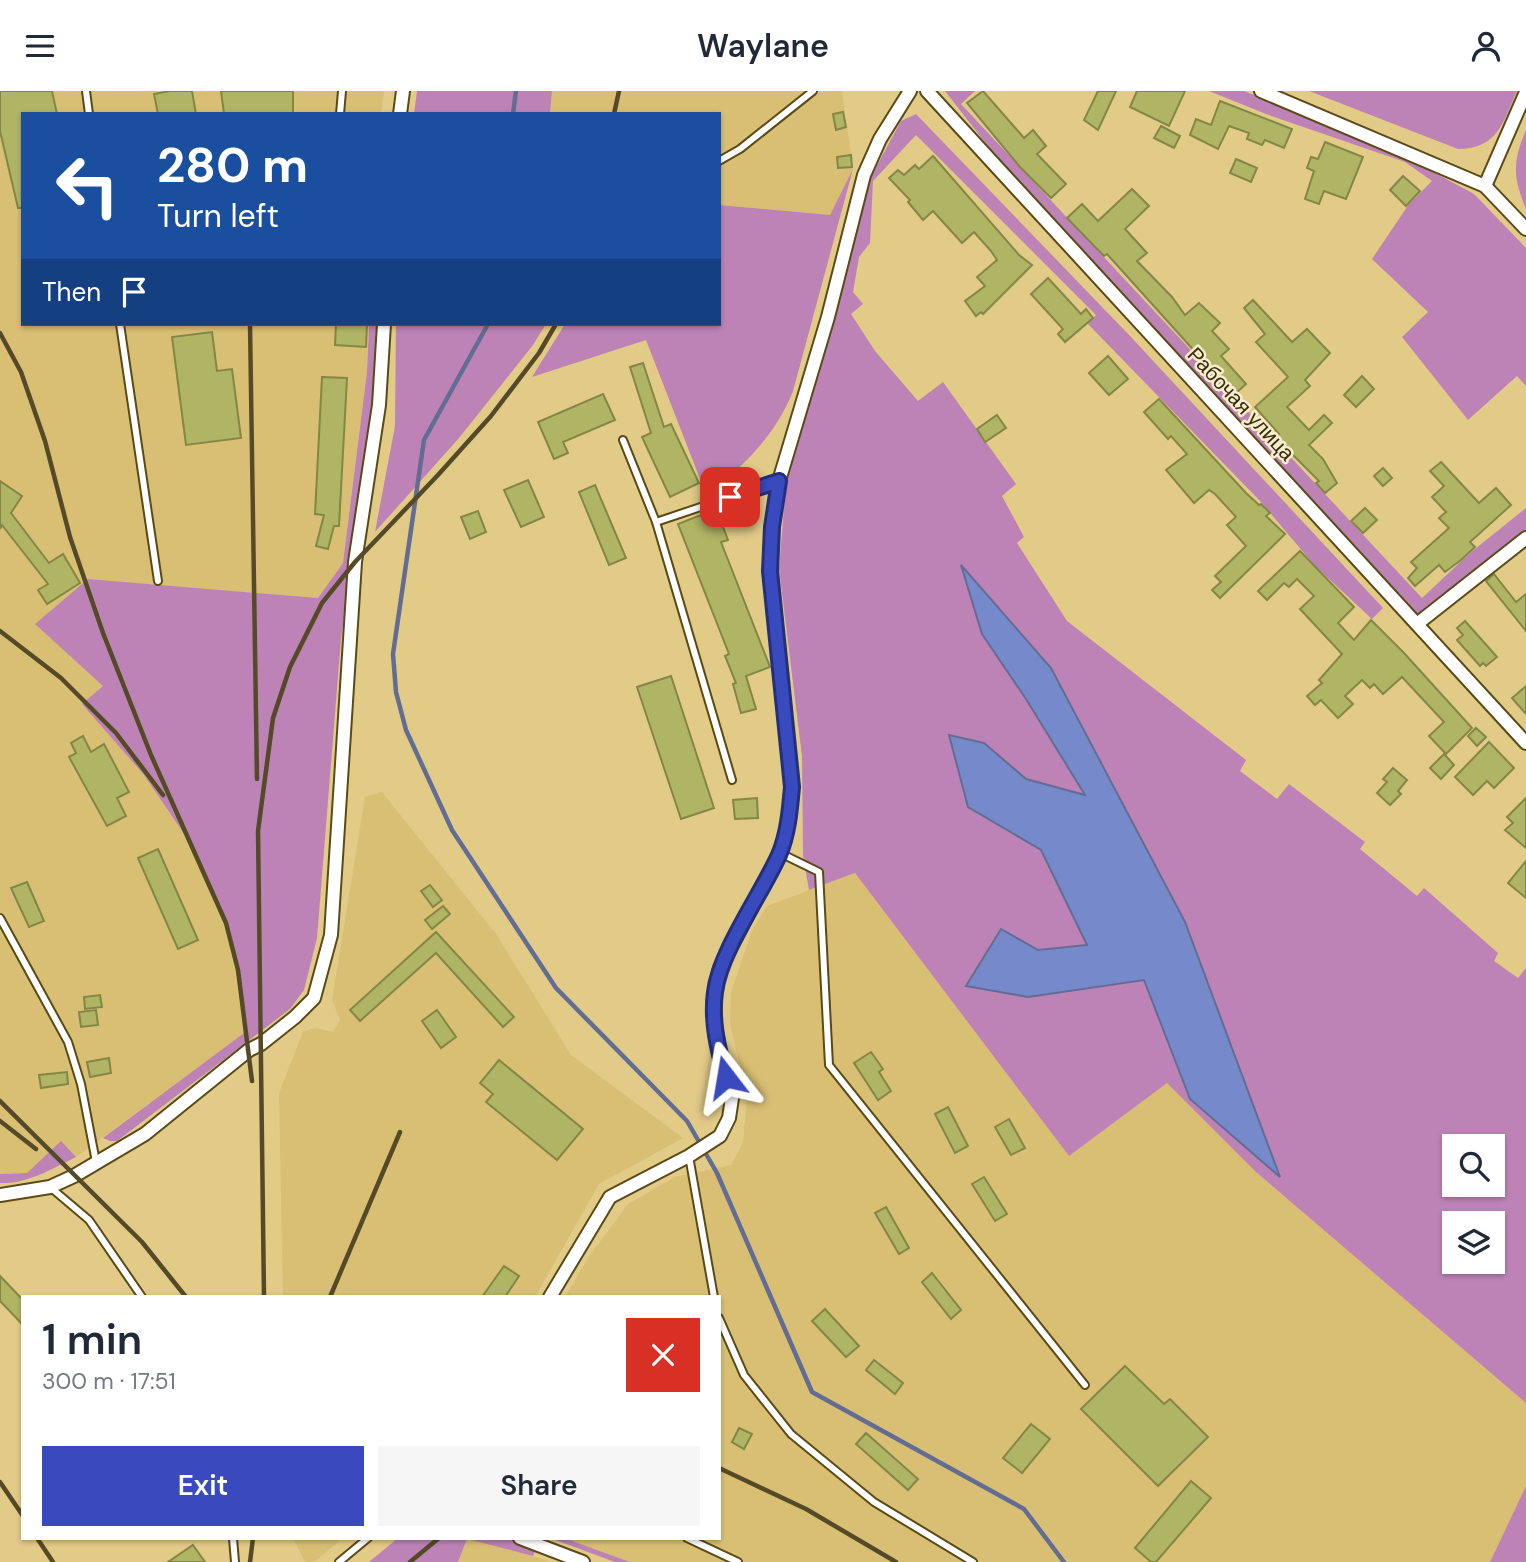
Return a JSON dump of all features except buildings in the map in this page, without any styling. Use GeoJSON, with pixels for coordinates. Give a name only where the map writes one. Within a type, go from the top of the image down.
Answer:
{"type":"FeatureCollection","features":[{"type":"Feature","properties":{"kind":"street"},"geometry":{"type":"LineString","coordinates":[[400,112],[403,91]]}},
{"type":"Feature","properties":{"kind":"street"},"geometry":{"type":"LineString","coordinates":[[551,1295],[610,1197],[689,1156],[720,1136],[729,1118],[733,1098],[720,1055],[714,1018],[715,991],[720,968],[780,853],[789,820],[792,787],[770,571],[772,527],[779,481],[828,317],[864,175],[880,139],[910,91]]}},
{"type":"Feature","properties":{"kind":"street","name":"Рабочая улица"},"geometry":{"type":"LineString","coordinates":[[927,91],[1526,743]]}},
{"type":"Feature","properties":{"kind":"street"},"geometry":{"type":"LineString","coordinates":[[1261,91],[1485,186],[1526,229]]}},
{"type":"Feature","properties":{"kind":"street"},"geometry":{"type":"LineString","coordinates":[[1485,186],[1526,92]]}},
{"type":"Feature","properties":{"kind":"street"},"geometry":{"type":"LineString","coordinates":[[0,1195],[50,1187],[145,1134],[249,1050],[261,1044],[295,1017],[314,998],[331,935],[355,562],[379,405],[384,326]]}},
{"type":"Feature","properties":{"kind":"street"},"geometry":{"type":"LineString","coordinates":[[1417,624],[1526,538]]}},
{"type":"Feature","properties":{"kind":"street"},"geometry":{"type":"LineString","coordinates":[[525,1540],[583,1562]]}},
{"type":"Feature","properties":{"kind":"lane"},"geometry":{"type":"LineString","coordinates":[[86,91],[89,112]]}},
{"type":"Feature","properties":{"kind":"lane"},"geometry":{"type":"LineString","coordinates":[[341,112],[342,91]]}},
{"type":"Feature","properties":{"kind":"lane"},"geometry":{"type":"LineString","coordinates":[[721,160],[740,149],[813,91]]}},
{"type":"Feature","properties":{"kind":"lane"},"geometry":{"type":"LineString","coordinates":[[120,326],[158,581]]}},
{"type":"Feature","properties":{"kind":"lane"},"geometry":{"type":"LineString","coordinates":[[622,440],[656,522],[732,780]]}},
{"type":"Feature","properties":{"kind":"lane"},"geometry":{"type":"LineString","coordinates":[[656,522],[779,481]]}},
{"type":"Feature","properties":{"kind":"lane"},"geometry":{"type":"LineString","coordinates":[[780,853],[818,872],[829,1065],[1085,1385]]}},
{"type":"Feature","properties":{"kind":"lane"},"geometry":{"type":"LineString","coordinates":[[0,918],[68,1042],[81,1084],[96,1162]]}},
{"type":"Feature","properties":{"kind":"lane"},"geometry":{"type":"LineString","coordinates":[[689,1156],[715,1295]]}},
{"type":"Feature","properties":{"kind":"lane"},"geometry":{"type":"LineString","coordinates":[[50,1187],[89,1220],[141,1295]]}},
{"type":"Feature","properties":{"kind":"lane"},"geometry":{"type":"LineString","coordinates":[[721,1323],[744,1375],[791,1434],[874,1502],[973,1562]]}},
{"type":"Feature","properties":{"kind":"lane"},"geometry":{"type":"LineString","coordinates":[[233,1540],[235,1562]]}},
{"type":"Feature","properties":{"kind":"lane"},"geometry":{"type":"LineString","coordinates":[[339,1562],[366,1540]]}},
{"type":"Feature","properties":{"kind":"lane"},"geometry":{"type":"LineString","coordinates":[[691,1540],[738,1562]]}},
{"type":"Feature","properties":{"kind":"shaded area"},"geometry":{"type":"Polygon","coordinates":[[[0,91],[384,91],[381,112],[21,112],[21,326],[369,326],[367,372],[343,563],[318,598],[88,579],[103,686],[83,704],[144,775],[197,853],[226,926],[240,984],[244,1033],[76,1157],[60,1142],[27,1173],[0,1174],[0,91]]]}},
{"type":"Feature","properties":{"kind":"shaded area"},"geometry":{"type":"Polygon","coordinates":[[[417,91],[552,91],[550,112],[414,112],[417,91]]]}},
{"type":"Feature","properties":{"kind":"shaded area"},"geometry":{"type":"Polygon","coordinates":[[[552,91],[842,91],[853,169],[830,215],[721,205],[721,112],[550,112],[552,91]]]}},
{"type":"Feature","properties":{"kind":"shaded area"},"geometry":{"type":"Polygon","coordinates":[[[945,91],[975,91],[961,104],[1422,598],[1470,553],[1526,508],[1526,529],[1417,614],[1012,177],[945,91]]]}},
{"type":"Feature","properties":{"kind":"shaded area"},"geometry":{"type":"Polygon","coordinates":[[[1209,91],[1244,91],[1394,151],[1474,194],[1526,248],[1526,386],[1517,376],[1468,420],[1402,337],[1428,312],[1372,259],[1409,204],[1432,181],[1405,162],[1266,114],[1209,91]]]}},
{"type":"Feature","properties":{"kind":"shaded area"},"geometry":{"type":"Polygon","coordinates":[[[1309,91],[1517,91],[1503,123],[1491,139],[1471,148],[1458,149],[1309,91]]]}},
{"type":"Feature","properties":{"kind":"shaded area"},"geometry":{"type":"Polygon","coordinates":[[[916,114],[1130,336],[1383,608],[1372,619],[1315,566],[1261,502],[1088,324],[1096,315],[916,135],[873,181],[870,243],[859,257],[853,292],[863,304],[851,314],[875,351],[918,401],[943,382],[1016,484],[1002,496],[1024,537],[1017,543],[1067,621],[1246,760],[1240,771],[1277,799],[1289,784],[1365,842],[1360,849],[1417,896],[1424,888],[1498,953],[1494,961],[1518,978],[1526,968],[1526,1403],[1256,1172],[1167,1083],[1069,1156],[855,873],[809,890],[803,856],[802,756],[779,569],[787,472],[867,184],[901,121],[916,114]],[[982,634],[1026,699],[1085,796],[1026,779],[984,743],[968,807],[1041,850],[1087,946],[1038,950],[1028,997],[1144,980],[1190,1099],[1279,1176],[1185,922],[1051,668],[982,634]]]}},
{"type":"Feature","properties":{"kind":"shaded area"},"geometry":{"type":"Polygon","coordinates":[[[1526,130],[1526,209],[1517,179],[1516,161],[1526,130]]]}},
{"type":"Feature","properties":{"kind":"shaded area"},"geometry":{"type":"Polygon","coordinates":[[[853,169],[793,391],[786,407],[757,449],[707,497],[646,340],[532,377],[564,326],[721,326],[721,205],[830,215],[853,169]]]}},
{"type":"Feature","properties":{"kind":"shaded area"},"geometry":{"type":"Polygon","coordinates":[[[369,326],[378,326],[373,442],[341,639],[317,938],[304,990],[290,1009],[117,1141],[110,1141],[103,1138],[244,1033],[240,984],[226,926],[197,853],[144,775],[82,704],[103,686],[35,624],[88,579],[318,598],[343,563],[367,372],[369,326]]]}},
{"type":"Feature","properties":{"kind":"shaded area"},"geometry":{"type":"Polygon","coordinates":[[[396,326],[545,326],[533,345],[459,438],[375,532],[395,426],[396,326]]]}},
{"type":"Feature","properties":{"kind":"shaded area"},"geometry":{"type":"Polygon","coordinates":[[[382,792],[496,934],[571,1055],[683,1138],[599,1184],[536,1295],[283,1295],[279,1093],[303,1032],[315,1028],[333,1032],[340,1020],[332,1000],[365,797],[382,792]]]}},
{"type":"Feature","properties":{"kind":"shaded area"},"geometry":{"type":"Polygon","coordinates":[[[855,873],[1069,1156],[1167,1082],[1256,1172],[1526,1403],[1526,1486],[1490,1562],[630,1562],[570,1540],[721,1540],[721,1295],[566,1295],[590,1255],[628,1204],[675,1177],[731,1165],[743,1143],[747,1099],[730,1023],[731,992],[752,931],[767,906],[855,873]]]}},
{"type":"Feature","properties":{"kind":"shaded area"},"geometry":{"type":"Polygon","coordinates":[[[61,1141],[76,1157],[30,1178],[0,1183],[0,1174],[27,1173],[61,1141]]]}},
{"type":"Feature","properties":{"kind":"shaded area"},"geometry":{"type":"Polygon","coordinates":[[[1526,1486],[1526,1562],[1490,1562],[1526,1486]]]}},
{"type":"Feature","properties":{"kind":"shaded area"},"geometry":{"type":"Polygon","coordinates":[[[294,1540],[341,1540],[314,1562],[305,1562],[294,1540]]]}},
{"type":"Feature","properties":{"kind":"shaded area"},"geometry":{"type":"Polygon","coordinates":[[[396,1540],[467,1540],[458,1562],[369,1562],[396,1540]]]}},
{"type":"Feature","properties":{"kind":"shaded area"},"geometry":{"type":"Polygon","coordinates":[[[467,1540],[471,1540],[550,1562],[458,1562],[467,1540]]]}},
{"type":"Feature","properties":{"kind":"shaded area"},"geometry":{"type":"Polygon","coordinates":[[[471,1540],[516,1540],[536,1549],[533,1556],[471,1540]]]}},
{"type":"Feature","properties":{"kind":"shaded area"},"geometry":{"type":"Polygon","coordinates":[[[555,1540],[570,1540],[630,1562],[615,1562],[555,1540]]]}},
{"type":"Feature","properties":{"kind":"water"},"geometry":{"type":"Polygon","coordinates":[[[961,565],[1051,668],[1185,922],[1280,1177],[1190,1099],[1144,980],[1028,997],[966,986],[1001,929],[1038,950],[1087,945],[1041,850],[968,807],[949,735],[984,743],[1026,779],[1085,795],[982,634],[961,565]]]}},
{"type":"Feature","properties":{"kind":"waterway"},"geometry":{"type":"LineString","coordinates":[[513,112],[516,91]]}},
{"type":"Feature","properties":{"kind":"waterway"},"geometry":{"type":"LineString","coordinates":[[487,326],[424,440],[393,654],[396,692],[406,730],[452,830],[556,988],[687,1121],[717,1173],[812,1392],[1024,1509],[1064,1562]]}},
{"type":"Feature","properties":{"kind":"railway"},"geometry":{"type":"LineString","coordinates":[[614,112],[619,91]]}},
{"type":"Feature","properties":{"kind":"railway"},"geometry":{"type":"LineString","coordinates":[[250,326],[257,779]]}},
{"type":"Feature","properties":{"kind":"railway"},"geometry":{"type":"LineString","coordinates":[[264,1295],[258,831],[273,718],[290,667],[322,603],[355,562],[491,416],[539,353],[555,326]]}},
{"type":"Feature","properties":{"kind":"railway"},"geometry":{"type":"LineString","coordinates":[[0,333],[21,372],[45,441],[70,537],[103,633],[151,755],[226,923],[238,970],[252,1081]]}},
{"type":"Feature","properties":{"kind":"railway"},"geometry":{"type":"LineString","coordinates":[[0,631],[61,678],[116,733],[163,795]]}},
{"type":"Feature","properties":{"kind":"railway"},"geometry":{"type":"LineString","coordinates":[[0,1101],[142,1242],[184,1295]]}},
{"type":"Feature","properties":{"kind":"railway"},"geometry":{"type":"LineString","coordinates":[[0,1121],[36,1149]]}},
{"type":"Feature","properties":{"kind":"railway"},"geometry":{"type":"LineString","coordinates":[[331,1295],[400,1132]]}},
{"type":"Feature","properties":{"kind":"railway"},"geometry":{"type":"LineString","coordinates":[[721,1469],[806,1509],[896,1562]]}},
{"type":"Feature","properties":{"kind":"railway"},"geometry":{"type":"LineString","coordinates":[[0,1482],[21,1513]]}},
{"type":"Feature","properties":{"kind":"railway"},"geometry":{"type":"LineString","coordinates":[[38,1540],[53,1562]]}},
{"type":"Feature","properties":{"kind":"railway"},"geometry":{"type":"LineString","coordinates":[[250,1562],[253,1540]]}},
{"type":"Feature","properties":{"kind":"railway"},"geometry":{"type":"LineString","coordinates":[[410,1562],[437,1540]]}},
{"type":"Feature","properties":{"kind":"route"},"geometry":{"type":"LineString","coordinates":[[726,1077],[714,1018],[715,991],[720,968],[780,853],[789,820],[792,787],[770,571],[772,527],[779,481],[730,497]]}}]}
